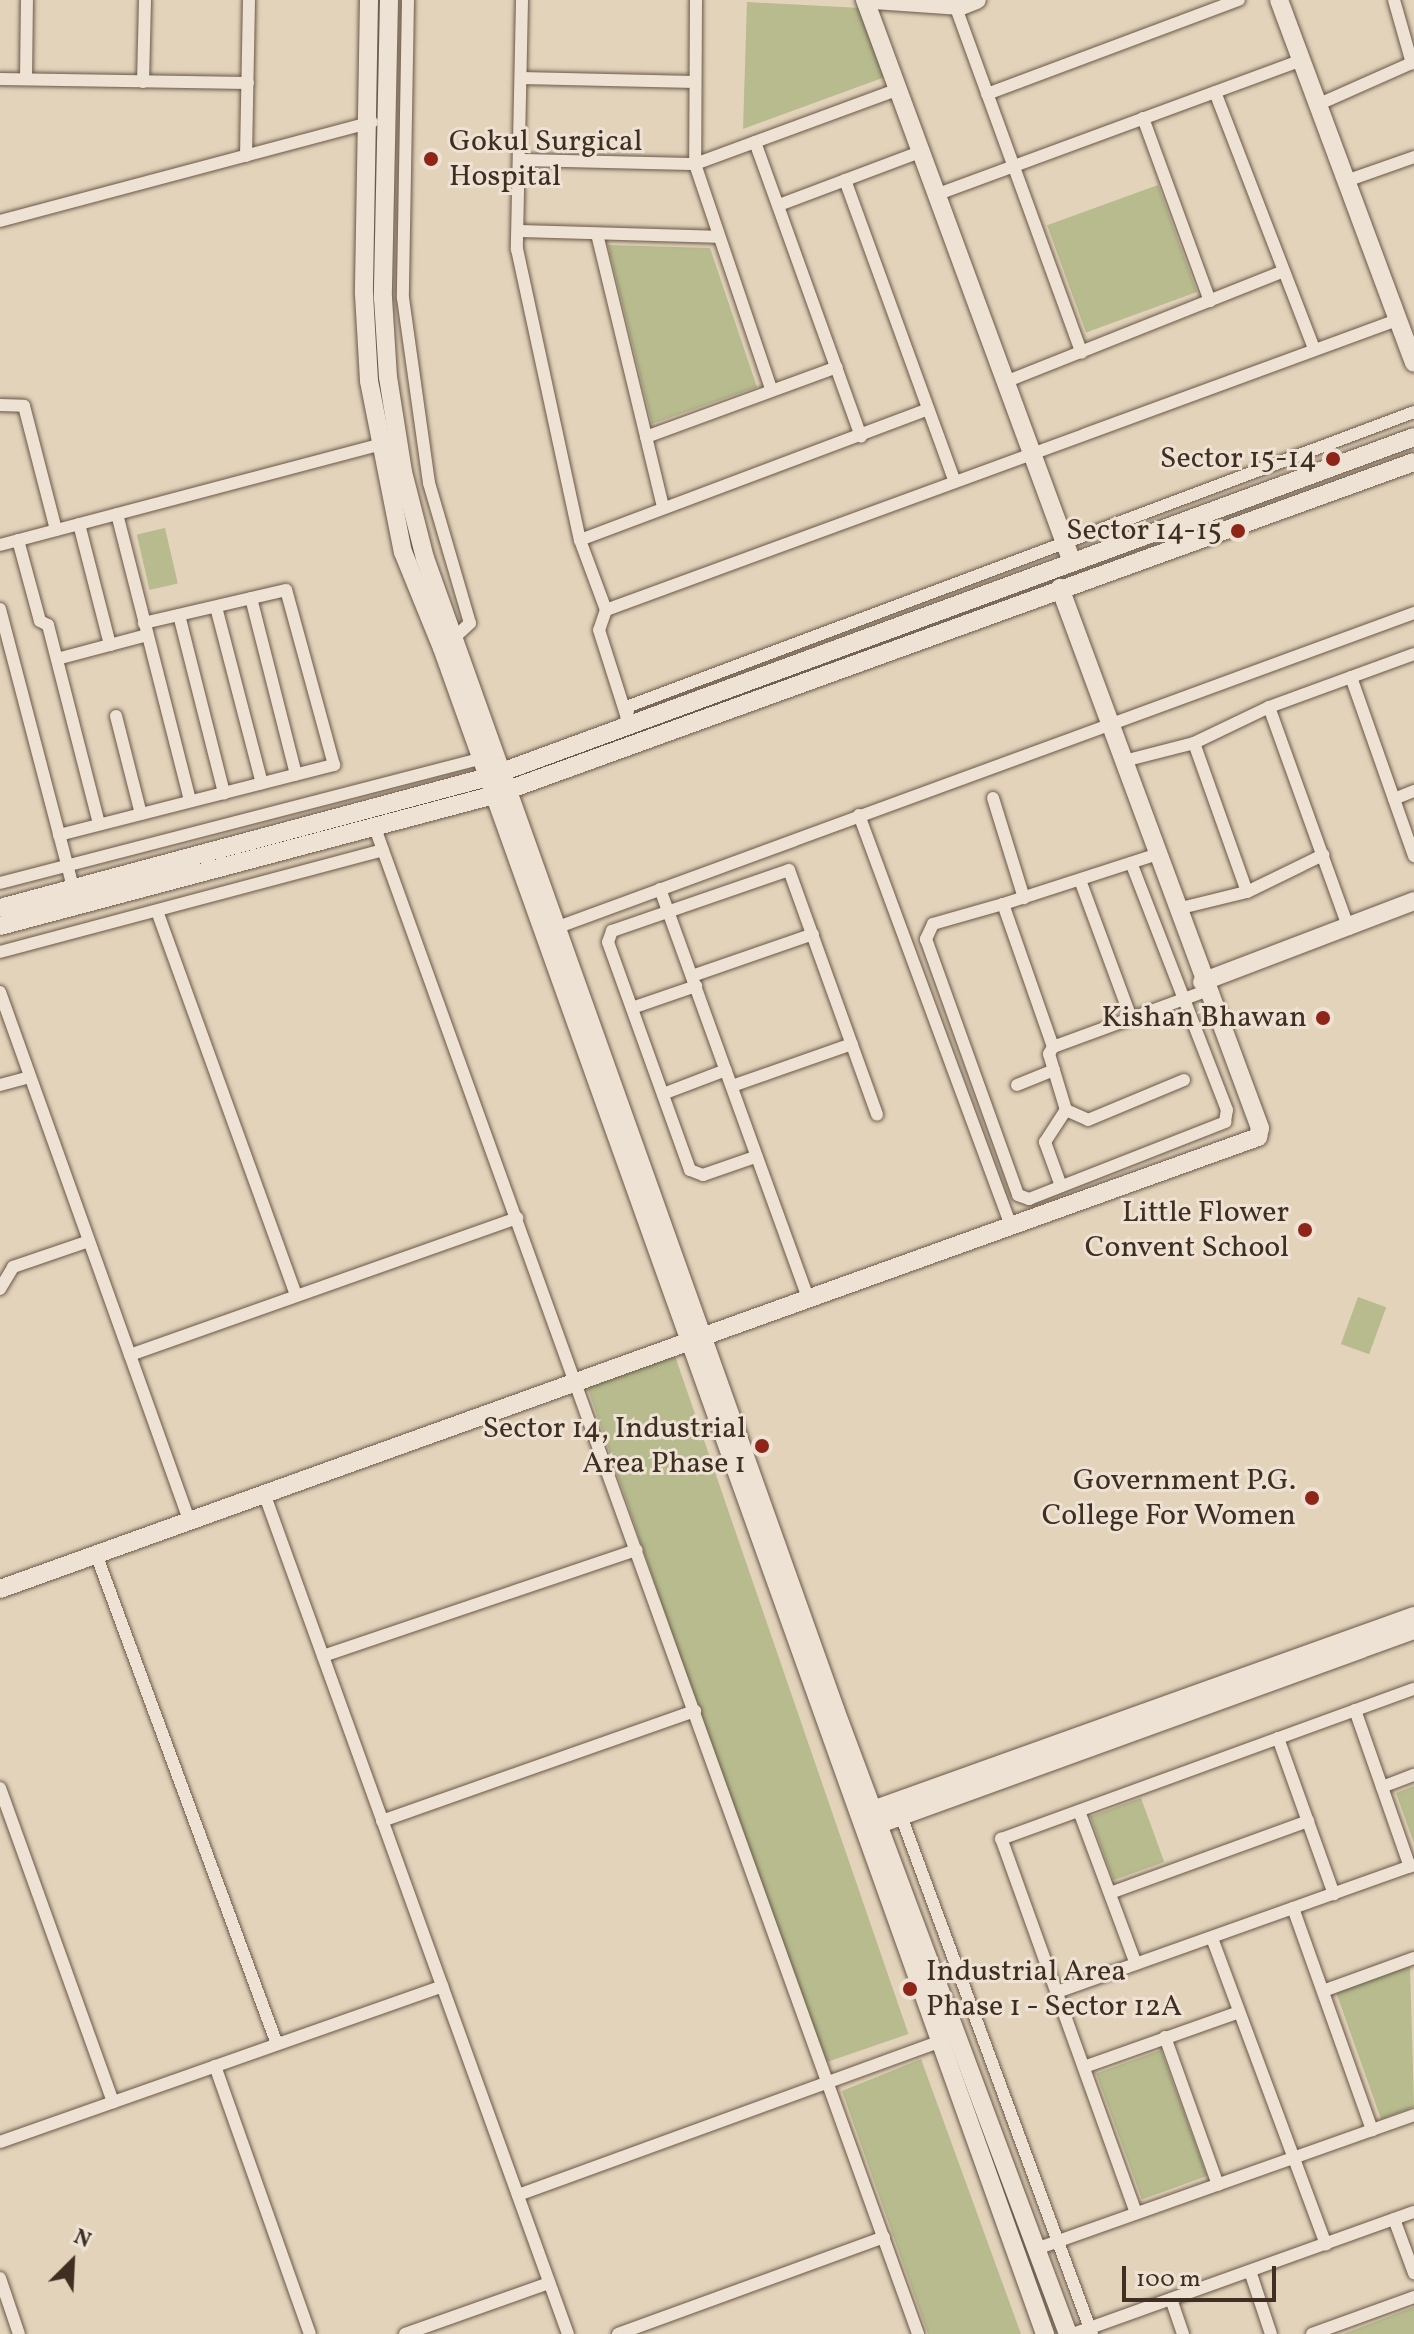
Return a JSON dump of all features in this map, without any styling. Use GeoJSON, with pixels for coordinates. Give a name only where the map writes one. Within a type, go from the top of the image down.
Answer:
{"type":"FeatureCollection","features":[{"type":"Feature","properties":{"kind":"street"},"geometry":{"type":"LineString","coordinates":[[26,79],[27,0]]}},
{"type":"Feature","properties":{"kind":"street"},"geometry":{"type":"LineString","coordinates":[[143,82],[145,0]]}},
{"type":"Feature","properties":{"kind":"street"},"geometry":{"type":"LineString","coordinates":[[246,156],[249,0]]}},
{"type":"Feature","properties":{"kind":"street"},"geometry":{"type":"LineString","coordinates":[[369,0],[364,294],[369,381],[425,558],[455,637],[493,775],[869,1820],[939,2041],[1045,2334]]}},
{"type":"Feature","properties":{"kind":"street"},"geometry":{"type":"LineString","coordinates":[[389,0],[383,298],[390,442],[403,552],[481,759],[493,775]]}},
{"type":"Feature","properties":{"kind":"street"},"geometry":{"type":"LineString","coordinates":[[408,0],[403,298],[429,483],[470,623],[455,637]]}},
{"type":"Feature","properties":{"kind":"street"},"geometry":{"type":"LineString","coordinates":[[522,0],[518,231],[580,540],[606,610],[599,630],[626,722]]}},
{"type":"Feature","properties":{"kind":"street"},"geometry":{"type":"LineString","coordinates":[[696,0],[695,164],[771,388]]}},
{"type":"Feature","properties":{"kind":"street"},"geometry":{"type":"LineString","coordinates":[[0,1589],[1258,1137],[1260,1128],[1204,986],[1064,587],[1067,564],[1063,544],[923,151],[865,0]]}},
{"type":"Feature","properties":{"kind":"street"},"geometry":{"type":"LineString","coordinates":[[874,0],[955,5],[977,0]]}},
{"type":"Feature","properties":{"kind":"street"},"geometry":{"type":"LineString","coordinates":[[987,94],[1239,0]]}},
{"type":"Feature","properties":{"kind":"street"},"geometry":{"type":"LineString","coordinates":[[1279,0],[1414,363]]}},
{"type":"Feature","properties":{"kind":"street"},"geometry":{"type":"LineString","coordinates":[[1317,105],[1413,62],[1394,0]]}},
{"type":"Feature","properties":{"kind":"street"},"geometry":{"type":"LineString","coordinates":[[955,5],[1082,353]]}},
{"type":"Feature","properties":{"kind":"street"},"geometry":{"type":"LineString","coordinates":[[938,194],[1302,60]]}},
{"type":"Feature","properties":{"kind":"street"},"geometry":{"type":"LineString","coordinates":[[521,78],[695,82]]}},
{"type":"Feature","properties":{"kind":"street"},"geometry":{"type":"LineString","coordinates":[[0,79],[248,83]]}},
{"type":"Feature","properties":{"kind":"street"},"geometry":{"type":"LineString","coordinates":[[519,160],[695,164],[899,89]]}},
{"type":"Feature","properties":{"kind":"street"},"geometry":{"type":"LineString","coordinates":[[1215,92],[1282,272],[1314,348]]}},
{"type":"Feature","properties":{"kind":"street"},"geometry":{"type":"LineString","coordinates":[[1143,118],[1210,301]]}},
{"type":"Feature","properties":{"kind":"street"},"geometry":{"type":"LineString","coordinates":[[0,221],[387,119]]}},
{"type":"Feature","properties":{"kind":"street"},"geometry":{"type":"LineString","coordinates":[[755,142],[861,437]]}},
{"type":"Feature","properties":{"kind":"street"},"geometry":{"type":"LineString","coordinates":[[779,205],[923,151]]}},
{"type":"Feature","properties":{"kind":"street"},"geometry":{"type":"LineString","coordinates":[[1346,181],[1414,157]]}},
{"type":"Feature","properties":{"kind":"street"},"geometry":{"type":"LineString","coordinates":[[845,180],[954,480]]}},
{"type":"Feature","properties":{"kind":"street"},"geometry":{"type":"LineString","coordinates":[[518,231],[718,237]]}},
{"type":"Feature","properties":{"kind":"street"},"geometry":{"type":"LineString","coordinates":[[597,234],[663,506]]}},
{"type":"Feature","properties":{"kind":"street"},"geometry":{"type":"LineString","coordinates":[[1005,382],[1282,272]]}},
{"type":"Feature","properties":{"kind":"street"},"geometry":{"type":"LineString","coordinates":[[606,610],[1029,451],[1397,320]]}},
{"type":"Feature","properties":{"kind":"street"},"geometry":{"type":"LineString","coordinates":[[646,437],[771,388],[837,367]]}},
{"type":"Feature","properties":{"kind":"street"},"geometry":{"type":"LineString","coordinates":[[0,405],[24,406],[56,530]]}},
{"type":"Feature","properties":{"kind":"street"},"geometry":{"type":"LineString","coordinates":[[580,540],[663,506],[861,437],[928,409]]}},
{"type":"Feature","properties":{"kind":"street"},"geometry":{"type":"LineString","coordinates":[[626,722],[629,706],[1414,412]]}},
{"type":"Feature","properties":{"kind":"street"},"geometry":{"type":"LineString","coordinates":[[481,759],[0,884],[3,907],[493,775],[626,722],[1414,437]]}},
{"type":"Feature","properties":{"kind":"street"},"geometry":{"type":"LineString","coordinates":[[0,545],[390,442]]}},
{"type":"Feature","properties":{"kind":"street"},"geometry":{"type":"LineString","coordinates":[[0,926],[500,793],[1414,462]]}},
{"type":"Feature","properties":{"kind":"street"},"geometry":{"type":"LineString","coordinates":[[117,514],[190,801]]}},
{"type":"Feature","properties":{"kind":"street"},"geometry":{"type":"LineString","coordinates":[[79,524],[110,645]]}},
{"type":"Feature","properties":{"kind":"street"},"geometry":{"type":"LineString","coordinates":[[18,540],[57,659],[99,824]]}},
{"type":"Feature","properties":{"kind":"street"},"geometry":{"type":"LineString","coordinates":[[57,659],[110,645],[179,615],[286,590],[334,765],[59,835]]}},
{"type":"Feature","properties":{"kind":"street"},"geometry":{"type":"LineString","coordinates":[[251,598],[296,774]]}},
{"type":"Feature","properties":{"kind":"street"},"geometry":{"type":"LineString","coordinates":[[216,607],[262,783]]}},
{"type":"Feature","properties":{"kind":"street"},"geometry":{"type":"LineString","coordinates":[[0,609],[73,888]]}},
{"type":"Feature","properties":{"kind":"street"},"geometry":{"type":"LineString","coordinates":[[550,930],[1110,721],[1414,613]]}},
{"type":"Feature","properties":{"kind":"street"},"geometry":{"type":"LineString","coordinates":[[179,615],[224,793]]}},
{"type":"Feature","properties":{"kind":"street"},"geometry":{"type":"LineString","coordinates":[[1124,761],[1194,743],[1269,707],[1414,654]]}},
{"type":"Feature","properties":{"kind":"street"},"geometry":{"type":"LineString","coordinates":[[1351,677],[1414,856]]}},
{"type":"Feature","properties":{"kind":"street"},"geometry":{"type":"LineString","coordinates":[[1269,707],[1349,929]]}},
{"type":"Feature","properties":{"kind":"street"},"geometry":{"type":"LineString","coordinates":[[116,716],[141,814]]}},
{"type":"Feature","properties":{"kind":"street"},"geometry":{"type":"LineString","coordinates":[[1194,743],[1247,892]]}},
{"type":"Feature","properties":{"kind":"street"},"geometry":{"type":"LineString","coordinates":[[1394,799],[1414,791]]}},
{"type":"Feature","properties":{"kind":"street"},"geometry":{"type":"LineString","coordinates":[[993,798],[1024,898]]}},
{"type":"Feature","properties":{"kind":"street"},"geometry":{"type":"LineString","coordinates":[[859,815],[1011,1227]]}},
{"type":"Feature","properties":{"kind":"street"},"geometry":{"type":"LineString","coordinates":[[375,828],[918,2334]]}},
{"type":"Feature","properties":{"kind":"street"},"geometry":{"type":"LineString","coordinates":[[0,952],[383,850]]}},
{"type":"Feature","properties":{"kind":"street"},"geometry":{"type":"LineString","coordinates":[[1131,863],[1227,1110],[1225,1122],[1029,1199],[1018,1195],[926,939],[933,924],[1158,854]]}},
{"type":"Feature","properties":{"kind":"street"},"geometry":{"type":"LineString","coordinates":[[1177,909],[1247,892],[1323,855]]}},
{"type":"Feature","properties":{"kind":"street"},"geometry":{"type":"LineString","coordinates":[[755,1157],[694,1174],[607,935],[782,868],[789,870],[877,1115]]}},
{"type":"Feature","properties":{"kind":"street"},"geometry":{"type":"LineString","coordinates":[[1080,880],[1131,1018]]}},
{"type":"Feature","properties":{"kind":"street"},"geometry":{"type":"LineString","coordinates":[[660,889],[809,1300]]}},
{"type":"Feature","properties":{"kind":"street"},"geometry":{"type":"LineString","coordinates":[[1053,1047],[1183,999],[1204,986],[1414,901]]}},
{"type":"Feature","properties":{"kind":"street"},"geometry":{"type":"LineString","coordinates":[[1003,904],[1053,1047],[1054,1070],[1066,1110],[1088,1120],[1184,1080]]}},
{"type":"Feature","properties":{"kind":"street"},"geometry":{"type":"LineString","coordinates":[[157,911],[296,1296]]}},
{"type":"Feature","properties":{"kind":"street"},"geometry":{"type":"LineString","coordinates":[[632,1008],[813,934]]}},
{"type":"Feature","properties":{"kind":"street"},"geometry":{"type":"LineString","coordinates":[[0,992],[189,1520]]}},
{"type":"Feature","properties":{"kind":"street"},"geometry":{"type":"LineString","coordinates":[[732,1086],[852,1044]]}},
{"type":"Feature","properties":{"kind":"street"},"geometry":{"type":"LineString","coordinates":[[663,1094],[726,1070]]}},
{"type":"Feature","properties":{"kind":"street"},"geometry":{"type":"LineString","coordinates":[[1017,1085],[1054,1070]]}},
{"type":"Feature","properties":{"kind":"street"},"geometry":{"type":"LineString","coordinates":[[0,1085],[30,1077]]}},
{"type":"Feature","properties":{"kind":"street"},"geometry":{"type":"LineString","coordinates":[[1061,1186],[1045,1142],[1066,1110]]}},
{"type":"Feature","properties":{"kind":"street"},"geometry":{"type":"LineString","coordinates":[[130,1355],[517,1218]]}},
{"type":"Feature","properties":{"kind":"street"},"geometry":{"type":"LineString","coordinates":[[0,1289],[13,1267],[89,1241]]}},
{"type":"Feature","properties":{"kind":"street"},"geometry":{"type":"LineString","coordinates":[[264,1493],[568,2334]]}},
{"type":"Feature","properties":{"kind":"street"},"geometry":{"type":"LineString","coordinates":[[323,1656],[637,1550]]}},
{"type":"Feature","properties":{"kind":"street"},"geometry":{"type":"LineString","coordinates":[[96,1554],[277,2044]]}},
{"type":"Feature","properties":{"kind":"street"},"geometry":{"type":"LineString","coordinates":[[869,1820],[1414,1616]]}},
{"type":"Feature","properties":{"kind":"street"},"geometry":{"type":"LineString","coordinates":[[869,1820],[901,1816],[1414,1630]]}},
{"type":"Feature","properties":{"kind":"street"},"geometry":{"type":"LineString","coordinates":[[1136,2213],[1001,1839],[1414,1689]]}},
{"type":"Feature","properties":{"kind":"street"},"geometry":{"type":"LineString","coordinates":[[1057,1992],[1412,1866],[1355,1710]]}},
{"type":"Feature","properties":{"kind":"street"},"geometry":{"type":"LineString","coordinates":[[382,1821],[695,1711]]}},
{"type":"Feature","properties":{"kind":"street"},"geometry":{"type":"LineString","coordinates":[[1278,1738],[1334,1894]]}},
{"type":"Feature","properties":{"kind":"street"},"geometry":{"type":"LineString","coordinates":[[1382,1787],[1414,1775]]}},
{"type":"Feature","properties":{"kind":"street"},"geometry":{"type":"LineString","coordinates":[[0,1788],[113,2102]]}},
{"type":"Feature","properties":{"kind":"street"},"geometry":{"type":"LineString","coordinates":[[1079,1811],[1136,1964]]}},
{"type":"Feature","properties":{"kind":"street"},"geometry":{"type":"LineString","coordinates":[[901,1816],[1091,2331]]}},
{"type":"Feature","properties":{"kind":"street"},"geometry":{"type":"LineString","coordinates":[[869,1820],[958,2035],[1036,2249],[1071,2334],[1091,2331],[1414,2212]]}},
{"type":"Feature","properties":{"kind":"street"},"geometry":{"type":"LineString","coordinates":[[1110,1893],[1308,1821]]}},
{"type":"Feature","properties":{"kind":"street"},"geometry":{"type":"LineString","coordinates":[[1293,1908],[1372,2130]]}},
{"type":"Feature","properties":{"kind":"street"},"geometry":{"type":"LineString","coordinates":[[1212,1938],[1326,2245]]}},
{"type":"Feature","properties":{"kind":"street"},"geometry":{"type":"LineString","coordinates":[[1323,1991],[1414,1958]]}},
{"type":"Feature","properties":{"kind":"street"},"geometry":{"type":"LineString","coordinates":[[0,2142],[442,1986]]}},
{"type":"Feature","properties":{"kind":"street"},"geometry":{"type":"LineString","coordinates":[[1084,2067],[1239,2012]]}},
{"type":"Feature","properties":{"kind":"street"},"geometry":{"type":"LineString","coordinates":[[518,2195],[958,2035]]}},
{"type":"Feature","properties":{"kind":"street"},"geometry":{"type":"LineString","coordinates":[[1165,2037],[1218,2185]]}},
{"type":"Feature","properties":{"kind":"street"},"geometry":{"type":"LineString","coordinates":[[215,2066],[310,2334]]}},
{"type":"Feature","properties":{"kind":"street"},"geometry":{"type":"LineString","coordinates":[[1036,2249],[1414,2115]]}},
{"type":"Feature","properties":{"kind":"street"},"geometry":{"type":"LineString","coordinates":[[1394,2219],[1414,2273]]}},
{"type":"Feature","properties":{"kind":"street"},"geometry":{"type":"LineString","coordinates":[[618,2334],[884,2237]]}},
{"type":"Feature","properties":{"kind":"street"},"geometry":{"type":"LineString","coordinates":[[1250,2271],[1271,2334]]}},
{"type":"Feature","properties":{"kind":"street"},"geometry":{"type":"LineString","coordinates":[[0,2278],[19,2334]]}},
{"type":"Feature","properties":{"kind":"street"},"geometry":{"type":"LineString","coordinates":[[405,2334],[549,2283]]}},
{"type":"Feature","properties":{"kind":"street"},"geometry":{"type":"LineString","coordinates":[[1312,2334],[1414,2297]]}},
{"type":"Feature","properties":{"kind":"street"},"geometry":{"type":"LineString","coordinates":[[1171,2299],[1183,2334]]}},
{"type":"Feature","properties":{"kind":"green space"},"geometry":{"type":"Polygon","coordinates":[[[747,2],[861,8],[885,77],[743,129],[747,2]]]}},
{"type":"Feature","properties":{"kind":"green space"},"geometry":{"type":"Polygon","coordinates":[[[1158,185],[1197,292],[1086,332],[1047,225],[1158,185]]]}},
{"type":"Feature","properties":{"kind":"green space"},"geometry":{"type":"Polygon","coordinates":[[[608,245],[710,248],[757,387],[652,424],[608,245]]]}},
{"type":"Feature","properties":{"kind":"green space"},"geometry":{"type":"Polygon","coordinates":[[[165,528],[178,584],[150,590],[137,535],[165,528]]]}},
{"type":"Feature","properties":{"kind":"green space"},"geometry":{"type":"Polygon","coordinates":[[[1358,1297],[1386,1307],[1369,1354],[1341,1344],[1358,1297]]]}},
{"type":"Feature","properties":{"kind":"green space"},"geometry":{"type":"Polygon","coordinates":[[[675,1356],[908,2034],[820,2064],[587,1386],[675,1356]]]}},
{"type":"Feature","properties":{"kind":"green space"},"geometry":{"type":"Polygon","coordinates":[[[1414,1786],[1414,1843],[1396,1793],[1414,1786]]]}},
{"type":"Feature","properties":{"kind":"green space"},"geometry":{"type":"Polygon","coordinates":[[[1141,1798],[1164,1862],[1114,1880],[1090,1816],[1141,1798]]]}},
{"type":"Feature","properties":{"kind":"green space"},"geometry":{"type":"Polygon","coordinates":[[[1410,1966],[1414,2107],[1381,2119],[1336,1992],[1410,1966]]]}},
{"type":"Feature","properties":{"kind":"green space"},"geometry":{"type":"Polygon","coordinates":[[[1161,2050],[1207,2176],[1142,2200],[1096,2074],[1161,2050]]]}},
{"type":"Feature","properties":{"kind":"green space"},"geometry":{"type":"Polygon","coordinates":[[[921,2059],[1021,2334],[928,2334],[842,2091],[921,2059]]]}},
{"type":"Feature","properties":{"kind":"green space"},"geometry":{"type":"Polygon","coordinates":[[[1414,2307],[1414,2334],[1343,2334],[1414,2307]]]}},
{"type":"Feature","properties":{"kind":"place","name":"Gokul Surgical Hospital"},"geometry":{"type":"Point","coordinates":[431,159]}},
{"type":"Feature","properties":{"kind":"place","name":"Sector 15-14"},"geometry":{"type":"Point","coordinates":[1333,459]}},
{"type":"Feature","properties":{"kind":"place","name":"Sector 14-15"},"geometry":{"type":"Point","coordinates":[1238,531]}},
{"type":"Feature","properties":{"kind":"place","name":"Kishan Bhawan"},"geometry":{"type":"Point","coordinates":[1323,1018]}},
{"type":"Feature","properties":{"kind":"place","name":"Little Flower Convent School"},"geometry":{"type":"Point","coordinates":[1305,1230]}},
{"type":"Feature","properties":{"kind":"place","name":"Sector 14, Industrial Area Phase 1"},"geometry":{"type":"Point","coordinates":[762,1446]}},
{"type":"Feature","properties":{"kind":"place","name":"Government P.G. College For Women"},"geometry":{"type":"Point","coordinates":[1312,1498]}},
{"type":"Feature","properties":{"kind":"place","name":"Industrial Area Phase 1 - Sector 12A"},"geometry":{"type":"Point","coordinates":[910,1989]}}]}
